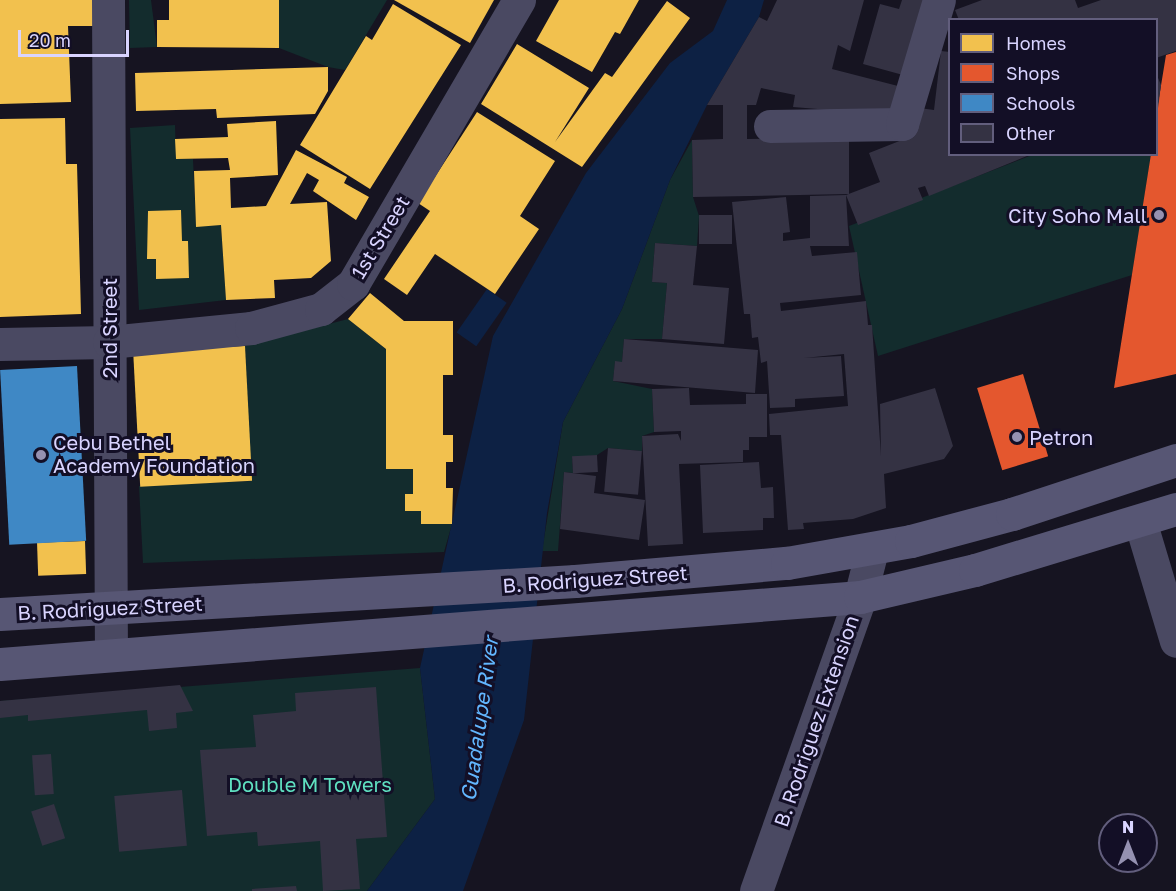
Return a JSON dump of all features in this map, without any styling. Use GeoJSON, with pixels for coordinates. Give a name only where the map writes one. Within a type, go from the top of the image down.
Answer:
{"type":"FeatureCollection","features":[{"type":"Feature","properties":{"kind":"main road","name":"B. Rodriguez Street"},"geometry":{"type":"LineString","coordinates":[[0,614],[575,581],[787,563],[872,550],[1012,514],[1176,460]]}},
{"type":"Feature","properties":{"kind":"main road","name":"B. Rodriguez Street"},"geometry":{"type":"LineString","coordinates":[[0,664],[579,621],[860,597],[956,576],[1176,509]]}},
{"type":"Feature","properties":{"kind":"street","name":"2nd Street"},"geometry":{"type":"LineString","coordinates":[[108,0],[111,655]]}},
{"type":"Feature","properties":{"kind":"street","name":"1st Street"},"geometry":{"type":"LineString","coordinates":[[0,344],[109,342],[251,328],[321,309],[353,284],[519,0]]}},
{"type":"Feature","properties":{"kind":"street"},"geometry":{"type":"LineString","coordinates":[[770,126],[902,124],[939,0]]}},
{"type":"Feature","properties":{"kind":"street"},"geometry":{"type":"LineString","coordinates":[[1140,521],[1176,641]]}},
{"type":"Feature","properties":{"kind":"street","name":"B. Rodriguez Extension"},"geometry":{"type":"LineString","coordinates":[[756,891],[860,597],[872,550]]}},
{"type":"Feature","properties":{"kind":"green space"},"geometry":{"type":"Polygon","coordinates":[[[129,0],[151,0],[157,47],[130,48],[129,0]]]}},
{"type":"Feature","properties":{"kind":"green space"},"geometry":{"type":"Polygon","coordinates":[[[279,0],[387,0],[345,70],[328,67],[279,48],[279,0]]]}},
{"type":"Feature","properties":{"kind":"green space"},"geometry":{"type":"Polygon","coordinates":[[[175,125],[176,159],[193,159],[196,226],[221,225],[226,300],[139,310],[130,128],[175,125]]]}},
{"type":"Feature","properties":{"kind":"green space"},"geometry":{"type":"Polygon","coordinates":[[[692,140],[693,197],[699,216],[697,246],[655,243],[652,282],[667,283],[662,339],[624,339],[622,362],[615,362],[613,381],[652,389],[654,432],[642,436],[642,451],[608,448],[597,455],[572,458],[573,473],[564,472],[558,551],[542,551],[563,422],[622,309],[670,180],[692,140]]]}},
{"type":"Feature","properties":{"kind":"green space"},"geometry":{"type":"Polygon","coordinates":[[[1029,156],[1151,156],[1132,275],[878,356],[849,226],[1029,156]]]}},
{"type":"Feature","properties":{"kind":"green space"},"geometry":{"type":"Polygon","coordinates":[[[348,319],[386,349],[386,468],[413,469],[413,494],[405,495],[405,511],[421,511],[421,524],[452,524],[444,552],[143,563],[139,486],[251,481],[245,346],[348,319]]]}},
{"type":"Feature","properties":{"kind":"green space","name":"Double M Towers"},"geometry":{"type":"Polygon","coordinates":[[[420,668],[435,799],[367,891],[0,891],[0,701],[420,668]]]}},
{"type":"Feature","properties":{"kind":"water","name":"Guadalupe River"},"geometry":{"type":"Polygon","coordinates":[[[727,0],[764,0],[759,17],[707,105],[670,180],[622,309],[563,422],[547,513],[524,720],[463,891],[367,891],[435,799],[420,668],[493,336],[586,173],[670,63],[713,31],[727,0]]]}},
{"type":"Feature","properties":{"kind":"water"},"geometry":{"type":"Polygon","coordinates":[[[487,289],[507,303],[476,346],[457,332],[487,289]]]}},
{"type":"Feature","properties":{"kind":"building: Homes"},"geometry":{"type":"Polygon","coordinates":[[[0,0],[93,0],[93,26],[68,26],[71,102],[0,104],[0,0]]]}},
{"type":"Feature","properties":{"kind":"building: Homes"},"geometry":{"type":"Polygon","coordinates":[[[169,0],[279,0],[279,48],[157,47],[157,20],[169,20],[169,0]]]}},
{"type":"Feature","properties":{"kind":"building: Homes"},"geometry":{"type":"Polygon","coordinates":[[[394,0],[494,0],[470,43],[394,0]]]}},
{"type":"Feature","properties":{"kind":"building: Homes"},"geometry":{"type":"Polygon","coordinates":[[[559,0],[639,0],[620,34],[615,32],[592,72],[536,41],[559,0]]]}},
{"type":"Feature","properties":{"kind":"building: Homes"},"geometry":{"type":"Polygon","coordinates":[[[667,1],[690,18],[582,167],[481,104],[517,44],[589,88],[555,142],[605,73],[612,77],[667,1]]]}},
{"type":"Feature","properties":{"kind":"building: Homes"},"geometry":{"type":"Polygon","coordinates":[[[393,4],[461,45],[370,189],[300,145],[366,36],[372,40],[393,4]]]}},
{"type":"Feature","properties":{"kind":"building: Homes"},"geometry":{"type":"Polygon","coordinates":[[[328,67],[328,91],[315,114],[217,118],[216,109],[136,111],[135,73],[328,67]]]}},
{"type":"Feature","properties":{"kind":"building: Homes"},"geometry":{"type":"Polygon","coordinates":[[[477,112],[555,161],[520,216],[539,229],[495,294],[435,254],[407,295],[384,279],[430,211],[418,203],[477,112]]]}},
{"type":"Feature","properties":{"kind":"building: Homes"},"geometry":{"type":"Polygon","coordinates":[[[65,118],[66,164],[77,164],[81,314],[0,317],[0,119],[65,118]]]}},
{"type":"Feature","properties":{"kind":"building: Homes"},"geometry":{"type":"Polygon","coordinates":[[[276,121],[278,175],[230,178],[231,208],[266,206],[296,150],[347,177],[344,183],[369,197],[356,220],[313,191],[319,180],[307,173],[290,204],[327,202],[331,261],[311,278],[274,280],[275,298],[226,300],[221,225],[196,227],[194,171],[230,170],[228,158],[176,159],[175,139],[228,137],[227,124],[276,121]]]}},
{"type":"Feature","properties":{"kind":"building: Homes"},"geometry":{"type":"Polygon","coordinates":[[[181,210],[182,241],[188,241],[189,278],[156,279],[156,259],[147,259],[148,211],[181,210]]]}},
{"type":"Feature","properties":{"kind":"building: Homes"},"geometry":{"type":"Polygon","coordinates":[[[370,293],[404,321],[453,321],[453,375],[443,375],[443,435],[453,435],[453,462],[446,462],[446,488],[453,488],[452,524],[421,524],[421,511],[405,511],[405,494],[413,494],[413,469],[386,469],[386,349],[348,319],[370,293]]]}},
{"type":"Feature","properties":{"kind":"building: Homes"},"geometry":{"type":"Polygon","coordinates":[[[245,346],[252,481],[140,487],[133,352],[245,346]]]}},
{"type":"Feature","properties":{"kind":"building: Homes"},"geometry":{"type":"Polygon","coordinates":[[[85,541],[86,574],[38,576],[37,543],[85,541]]]}},
{"type":"Feature","properties":{"kind":"building: Shops","name":"City Soho Mall"},"geometry":{"type":"Polygon","coordinates":[[[1176,52],[1176,374],[1114,388],[1151,156],[1158,156],[1158,104],[1166,55],[1176,52]]]}},
{"type":"Feature","properties":{"kind":"building: Shops","name":"Petron"},"geometry":{"type":"Polygon","coordinates":[[[1023,374],[1048,456],[1002,470],[977,388],[1023,374]]]}},
{"type":"Feature","properties":{"kind":"building: Schools","name":"Cebu Bethel Academy Foundation"},"geometry":{"type":"Polygon","coordinates":[[[77,366],[86,541],[9,545],[0,370],[77,366]]]}},
{"type":"Feature","properties":{"kind":"building: Other"},"geometry":{"type":"Polygon","coordinates":[[[777,0],[864,0],[850,51],[838,45],[832,69],[898,86],[891,115],[793,107],[795,95],[761,88],[756,105],[747,105],[747,139],[849,137],[849,194],[693,197],[692,140],[723,139],[723,105],[707,105],[759,17],[767,21],[777,0]]]}},
{"type":"Feature","properties":{"kind":"building: Other"},"geometry":{"type":"Polygon","coordinates":[[[902,0],[925,0],[903,75],[863,64],[880,4],[899,9],[902,0]]]}},
{"type":"Feature","properties":{"kind":"building: Other"},"geometry":{"type":"Polygon","coordinates":[[[982,0],[1075,0],[1078,8],[1101,0],[1176,0],[1176,51],[1158,57],[1158,18],[958,18],[955,10],[982,0]]]}},
{"type":"Feature","properties":{"kind":"building: Other"},"geometry":{"type":"Polygon","coordinates":[[[941,51],[948,52],[948,156],[1027,156],[929,196],[925,186],[918,188],[923,200],[858,225],[846,195],[880,182],[869,153],[907,138],[912,107],[934,110],[941,51]]]}},
{"type":"Feature","properties":{"kind":"building: Other"},"geometry":{"type":"Polygon","coordinates":[[[1158,78],[1161,85],[1158,108],[1158,78]]]}},
{"type":"Feature","properties":{"kind":"building: Other"},"geometry":{"type":"Polygon","coordinates":[[[846,195],[849,246],[810,246],[812,256],[857,252],[861,295],[780,303],[781,311],[866,301],[868,325],[872,325],[881,456],[880,404],[935,388],[953,446],[944,459],[884,474],[886,508],[853,519],[803,523],[804,529],[788,530],[781,435],[770,435],[769,414],[848,406],[844,354],[804,358],[841,356],[844,396],[795,399],[795,407],[770,408],[767,361],[761,363],[758,337],[752,338],[750,314],[744,314],[732,202],[786,197],[790,232],[783,233],[783,241],[810,238],[810,196],[846,195]]]}},
{"type":"Feature","properties":{"kind":"building: Other"},"geometry":{"type":"Polygon","coordinates":[[[699,215],[732,215],[732,244],[699,244],[699,215]]]}},
{"type":"Feature","properties":{"kind":"building: Other"},"geometry":{"type":"Polygon","coordinates":[[[655,243],[697,246],[693,285],[729,288],[724,344],[662,339],[667,283],[652,282],[655,243]]]}},
{"type":"Feature","properties":{"kind":"building: Other"},"geometry":{"type":"Polygon","coordinates":[[[624,339],[758,350],[755,393],[613,381],[615,361],[622,362],[624,339]]]}},
{"type":"Feature","properties":{"kind":"building: Other"},"geometry":{"type":"Polygon","coordinates":[[[689,388],[690,405],[746,404],[746,394],[767,394],[767,437],[749,437],[749,450],[743,450],[743,462],[679,464],[683,544],[648,546],[642,436],[678,434],[681,441],[681,431],[654,432],[652,389],[689,388]]]}},
{"type":"Feature","properties":{"kind":"building: Other"},"geometry":{"type":"Polygon","coordinates":[[[608,448],[642,451],[638,495],[604,492],[608,448]]]}},
{"type":"Feature","properties":{"kind":"building: Other"},"geometry":{"type":"Polygon","coordinates":[[[597,455],[598,472],[573,473],[572,456],[597,455]]]}},
{"type":"Feature","properties":{"kind":"building: Other"},"geometry":{"type":"Polygon","coordinates":[[[759,462],[761,488],[773,487],[774,518],[763,518],[763,530],[703,533],[700,465],[759,462]]]}},
{"type":"Feature","properties":{"kind":"building: Other"},"geometry":{"type":"Polygon","coordinates":[[[564,472],[596,476],[594,493],[645,500],[639,540],[560,529],[564,472]]]}},
{"type":"Feature","properties":{"kind":"building: Other"},"geometry":{"type":"Polygon","coordinates":[[[180,685],[193,711],[176,713],[177,728],[149,731],[147,710],[28,721],[28,715],[0,718],[0,701],[180,685]]]}},
{"type":"Feature","properties":{"kind":"building: Other"},"geometry":{"type":"Polygon","coordinates":[[[376,687],[387,837],[356,839],[360,889],[323,891],[320,841],[258,846],[257,832],[207,836],[200,750],[256,747],[253,715],[296,711],[295,693],[376,687]]]}},
{"type":"Feature","properties":{"kind":"building: Other"},"geometry":{"type":"Polygon","coordinates":[[[51,754],[54,794],[35,795],[32,755],[51,754]]]}},
{"type":"Feature","properties":{"kind":"building: Other"},"geometry":{"type":"Polygon","coordinates":[[[182,790],[187,846],[119,852],[114,796],[182,790]]]}},
{"type":"Feature","properties":{"kind":"building: Other"},"geometry":{"type":"Polygon","coordinates":[[[54,804],[65,838],[42,846],[31,811],[54,804]]]}},
{"type":"Feature","properties":{"kind":"building: Other"},"geometry":{"type":"Polygon","coordinates":[[[296,886],[297,891],[252,891],[252,889],[296,886]]]}},
{"type":"Feature","properties":{"kind":"place","name":"City Soho Mall"},"geometry":{"type":"Point","coordinates":[1159,215]}},
{"type":"Feature","properties":{"kind":"place","name":"Petron"},"geometry":{"type":"Point","coordinates":[1017,437]}},
{"type":"Feature","properties":{"kind":"place","name":"Cebu Bethel Academy Foundation"},"geometry":{"type":"Point","coordinates":[41,455]}}]}
